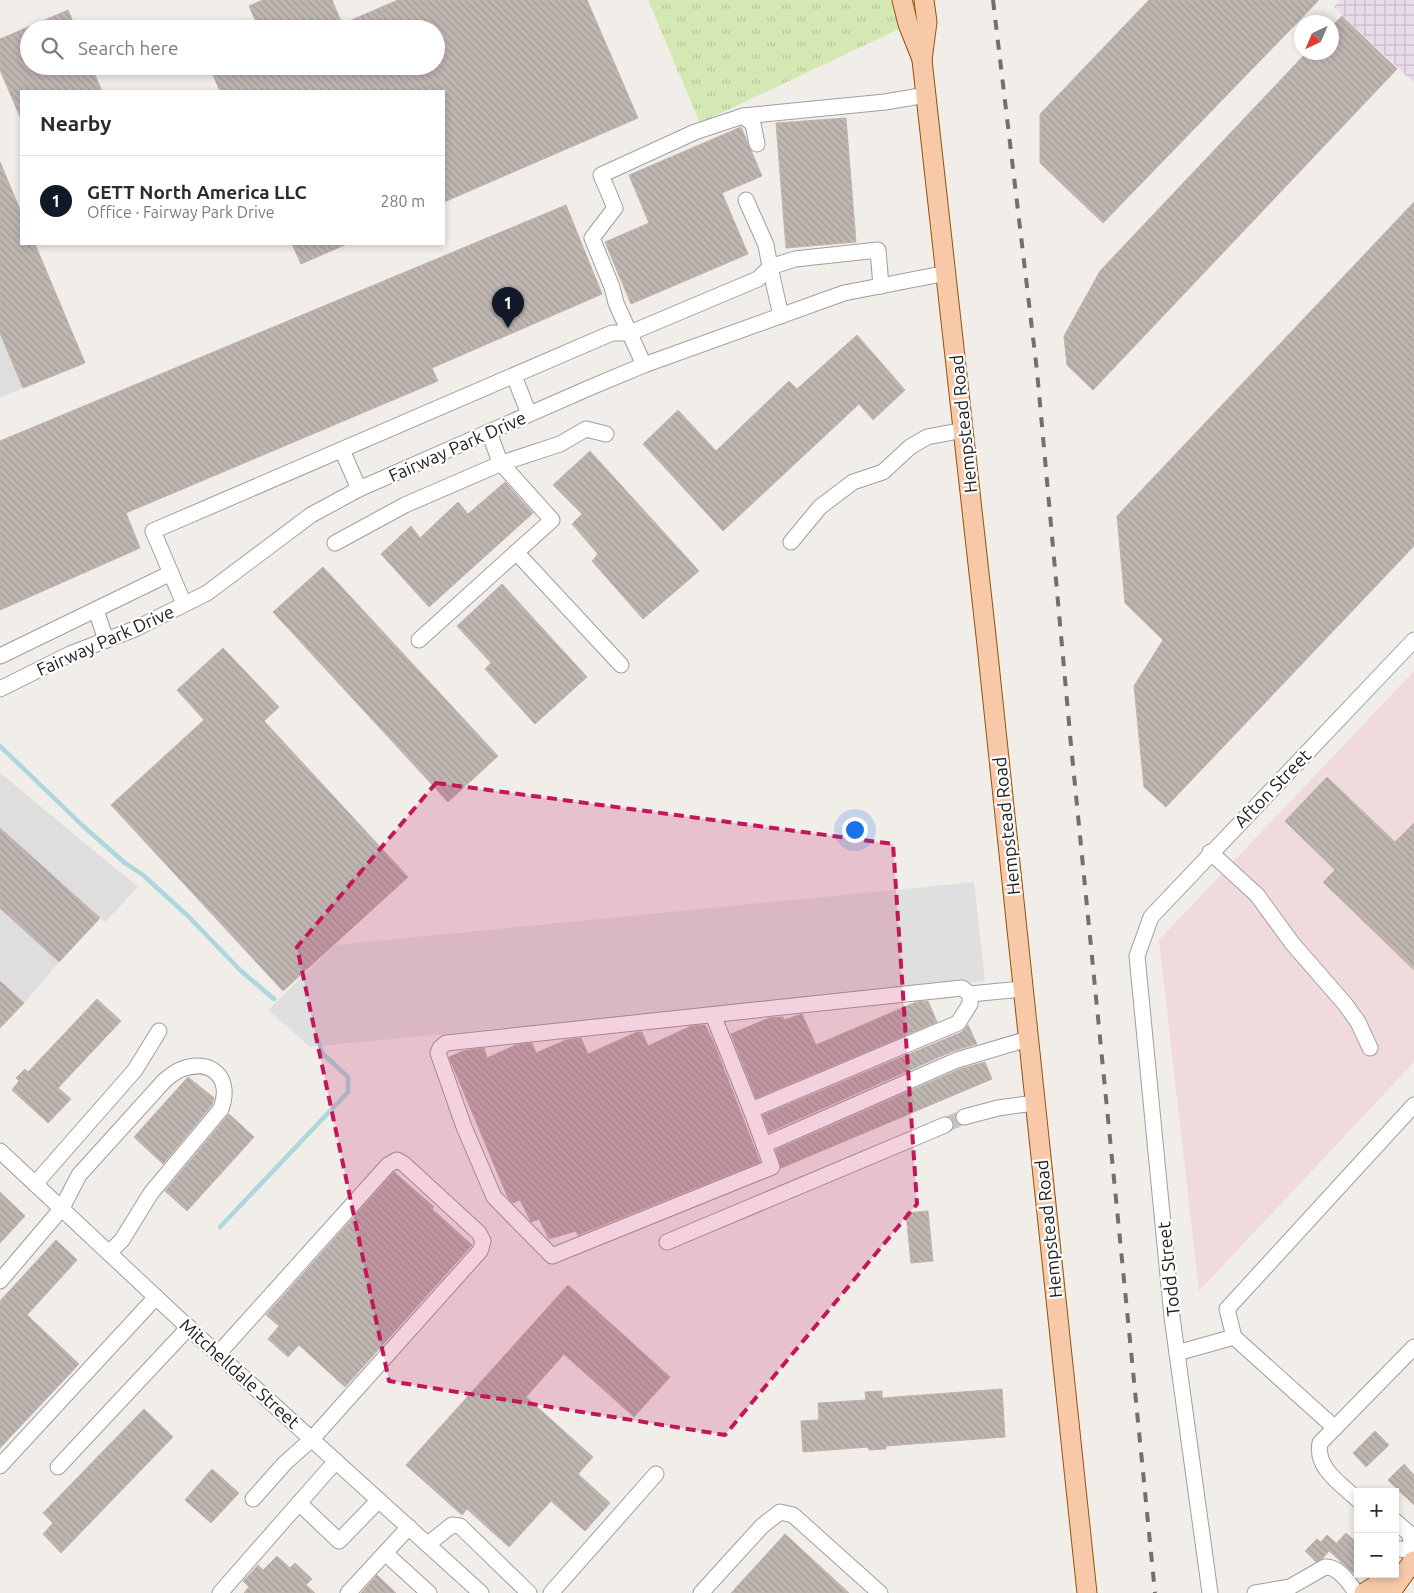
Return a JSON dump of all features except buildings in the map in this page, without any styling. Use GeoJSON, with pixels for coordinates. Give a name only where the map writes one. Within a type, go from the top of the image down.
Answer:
{"type":"FeatureCollection","features":[{"type":"Feature","properties":{"kind":"main road","name":"Hempstead Road"},"geometry":{"type":"LineString","coordinates":[[902,0],[908,24],[922,60]]}},
{"type":"Feature","properties":{"kind":"main road","name":"Hempstead Road"},"geometry":{"type":"LineString","coordinates":[[924,0],[927,22],[922,60],[964,430],[1087,1593]]}},
{"type":"Feature","properties":{"kind":"main road"},"geometry":{"type":"LineString","coordinates":[[1399,1569],[1413,1556]]}},
{"type":"Feature","properties":{"kind":"main road"},"geometry":{"type":"LineString","coordinates":[[1387,1593],[1394,1589],[1413,1556]]}},
{"type":"Feature","properties":{"kind":"main road"},"geometry":{"type":"LineString","coordinates":[[1364,1593],[1388,1578]]}},
{"type":"Feature","properties":{"kind":"street"},"geometry":{"type":"LineString","coordinates":[[644,365],[592,238],[616,208],[601,175],[695,132],[743,116],[885,102],[926,95]]}},
{"type":"Feature","properties":{"kind":"street"},"geometry":{"type":"LineString","coordinates":[[743,116],[753,124],[757,144]]}},
{"type":"Feature","properties":{"kind":"street"},"geometry":{"type":"LineString","coordinates":[[746,200],[766,245],[781,316]]}},
{"type":"Feature","properties":{"kind":"street"},"geometry":{"type":"LineString","coordinates":[[184,604],[153,532],[612,333],[630,333],[758,279],[770,267],[795,259],[878,250],[881,286]]}},
{"type":"Feature","properties":{"kind":"street","name":"Fairway Park Drive"},"geometry":{"type":"LineString","coordinates":[[0,689],[70,654],[136,629],[207,593],[311,515],[359,489],[529,414],[644,365],[844,293],[947,273]]}},
{"type":"Feature","properties":{"kind":"street"},"geometry":{"type":"LineString","coordinates":[[514,376],[529,414]]}},
{"type":"Feature","properties":{"kind":"street"},"geometry":{"type":"LineString","coordinates":[[335,542],[404,505],[502,463],[560,444],[586,428],[606,434]]}},
{"type":"Feature","properties":{"kind":"street"},"geometry":{"type":"LineString","coordinates":[[791,542],[820,507],[853,482],[883,472],[910,447],[927,437],[964,430]]}},
{"type":"Feature","properties":{"kind":"street"},"geometry":{"type":"LineString","coordinates":[[419,640],[552,520],[502,463],[489,432]]}},
{"type":"Feature","properties":{"kind":"street"},"geometry":{"type":"LineString","coordinates":[[342,450],[359,489]]}},
{"type":"Feature","properties":{"kind":"street"},"geometry":{"type":"LineString","coordinates":[[516,552],[621,666]]}},
{"type":"Feature","properties":{"kind":"street"},"geometry":{"type":"LineString","coordinates":[[0,656],[171,572]]}},
{"type":"Feature","properties":{"kind":"street"},"geometry":{"type":"LineString","coordinates":[[96,610],[106,640]]}},
{"type":"Feature","properties":{"kind":"street","name":"Afton Street"},"geometry":{"type":"LineString","coordinates":[[1141,944],[1151,916],[1414,640]]}},
{"type":"Feature","properties":{"kind":"street"},"geometry":{"type":"LineString","coordinates":[[1210,852],[1258,895],[1292,943],[1345,1004],[1358,1022],[1370,1048]]}},
{"type":"Feature","properties":{"kind":"street","name":"Todd Street"},"geometry":{"type":"LineString","coordinates":[[1141,944],[1137,956],[1177,1353],[1210,1593]]}},
{"type":"Feature","properties":{"kind":"street"},"geometry":{"type":"LineString","coordinates":[[713,1015],[772,1167],[552,1256],[494,1197],[439,1059],[440,1048],[446,1043],[962,988],[970,994],[1022,989]]}},
{"type":"Feature","properties":{"kind":"street"},"geometry":{"type":"LineString","coordinates":[[751,1110],[958,1023],[970,1004],[970,994]]}},
{"type":"Feature","properties":{"kind":"street"},"geometry":{"type":"LineString","coordinates":[[35,1184],[135,1070],[159,1031]]}},
{"type":"Feature","properties":{"kind":"street"},"geometry":{"type":"LineString","coordinates":[[764,1145],[957,1060],[1028,1040]]}},
{"type":"Feature","properties":{"kind":"street"},"geometry":{"type":"LineString","coordinates":[[0,1281],[62,1208],[79,1176],[165,1080],[180,1069],[197,1066],[209,1068],[221,1076],[225,1099],[222,1109],[151,1193],[122,1240],[110,1253]]}},
{"type":"Feature","properties":{"kind":"street"},"geometry":{"type":"LineString","coordinates":[[964,1118],[998,1108],[1034,1103]]}},
{"type":"Feature","properties":{"kind":"street"},"geometry":{"type":"LineString","coordinates":[[1335,1428],[1234,1337],[1226,1309],[1414,1104]]}},
{"type":"Feature","properties":{"kind":"street"},"geometry":{"type":"LineString","coordinates":[[667,1242],[945,1125]]}},
{"type":"Feature","properties":{"kind":"street","name":"Mitchelldale Street"},"geometry":{"type":"LineString","coordinates":[[0,1151],[218,1354],[481,1593]]}},
{"type":"Feature","properties":{"kind":"street"},"geometry":{"type":"LineString","coordinates":[[218,1354],[388,1165],[397,1160],[404,1164],[479,1233],[484,1241],[480,1251],[312,1439],[285,1463],[253,1499]]}},
{"type":"Feature","properties":{"kind":"street"},"geometry":{"type":"LineString","coordinates":[[0,1466],[156,1297]]}},
{"type":"Feature","properties":{"kind":"street"},"geometry":{"type":"LineString","coordinates":[[58,1467],[189,1327]]}},
{"type":"Feature","properties":{"kind":"street"},"geometry":{"type":"LineString","coordinates":[[1177,1353],[1234,1337]]}},
{"type":"Feature","properties":{"kind":"street"},"geometry":{"type":"LineString","coordinates":[[1354,1496],[1321,1464],[1318,1454],[1320,1444],[1414,1346]]}},
{"type":"Feature","properties":{"kind":"street"},"geometry":{"type":"LineString","coordinates":[[220,1593],[336,1461]]}},
{"type":"Feature","properties":{"kind":"street"},"geometry":{"type":"LineString","coordinates":[[551,1593],[656,1474]]}},
{"type":"Feature","properties":{"kind":"street"},"geometry":{"type":"LineString","coordinates":[[299,1503],[340,1541],[379,1500]]}},
{"type":"Feature","properties":{"kind":"street"},"geometry":{"type":"LineString","coordinates":[[701,1593],[762,1526],[780,1512],[793,1514],[880,1593]]}},
{"type":"Feature","properties":{"kind":"street"},"geometry":{"type":"LineString","coordinates":[[1399,1524],[1410,1534],[1413,1556]]}},
{"type":"Feature","properties":{"kind":"street"},"geometry":{"type":"LineString","coordinates":[[428,1544],[452,1525],[460,1526],[529,1593]]}},
{"type":"Feature","properties":{"kind":"street"},"geometry":{"type":"LineString","coordinates":[[348,1593],[409,1527]]}},
{"type":"Feature","properties":{"kind":"street"},"geometry":{"type":"LineString","coordinates":[[1399,1550],[1413,1556]]}},
{"type":"Feature","properties":{"kind":"street"},"geometry":{"type":"LineString","coordinates":[[386,1553],[429,1593]]}},
{"type":"Feature","properties":{"kind":"street"},"geometry":{"type":"LineString","coordinates":[[1255,1593],[1290,1587],[1325,1567],[1331,1566],[1356,1593]]}},
{"type":"Feature","properties":{"kind":"highlighted area"},"geometry":{"type":"Polygon","coordinates":[[[436,783],[893,844],[917,1204],[725,1435],[389,1381],[297,947],[436,783]]]}},
{"type":"Feature","properties":{"kind":"shaded area"},"geometry":{"type":"Polygon","coordinates":[[[1340,0],[1414,0],[1414,83],[1334,7],[1340,0]]]}},
{"type":"Feature","properties":{"kind":"shaded area"},"geometry":{"type":"Polygon","coordinates":[[[0,333],[23,388],[0,398],[0,333]]]}},
{"type":"Feature","properties":{"kind":"shaded area"},"geometry":{"type":"Polygon","coordinates":[[[1414,671],[1414,1062],[1199,1291],[1159,940],[1414,671]]]}},
{"type":"Feature","properties":{"kind":"shaded area"},"geometry":{"type":"Polygon","coordinates":[[[0,773],[138,887],[105,922],[0,828],[0,773]]]}},
{"type":"Feature","properties":{"kind":"shaded area"},"geometry":{"type":"Polygon","coordinates":[[[974,882],[985,981],[310,1047],[268,1010],[335,945],[974,882]]]}},
{"type":"Feature","properties":{"kind":"shaded area"},"geometry":{"type":"Polygon","coordinates":[[[0,908],[59,962],[24,1003],[0,981],[0,908]]]}},
{"type":"Feature","properties":{"kind":"green space"},"geometry":{"type":"Polygon","coordinates":[[[648,0],[893,0],[901,28],[700,123],[648,0]]]}},
{"type":"Feature","properties":{"kind":"waterway"},"geometry":{"type":"LineString","coordinates":[[0,746],[83,826],[125,863],[143,875],[189,917],[241,971],[274,999]]}},
{"type":"Feature","properties":{"kind":"waterway"},"geometry":{"type":"LineString","coordinates":[[220,1227],[348,1092],[348,1077],[322,1053],[318,1039]]}},
{"type":"Feature","properties":{"kind":"tunnel"},"geometry":{"type":"LineString","coordinates":[[945,1125],[964,1117]]}},
{"type":"Feature","properties":{"kind":"railway"},"geometry":{"type":"LineString","coordinates":[[993,0],[1037,371],[1071,745],[1155,1593]]}},
{"type":"Feature","properties":{"kind":"place","name":"GETT North America LLC"},"geometry":{"type":"Point","coordinates":[508,328]}}]}
